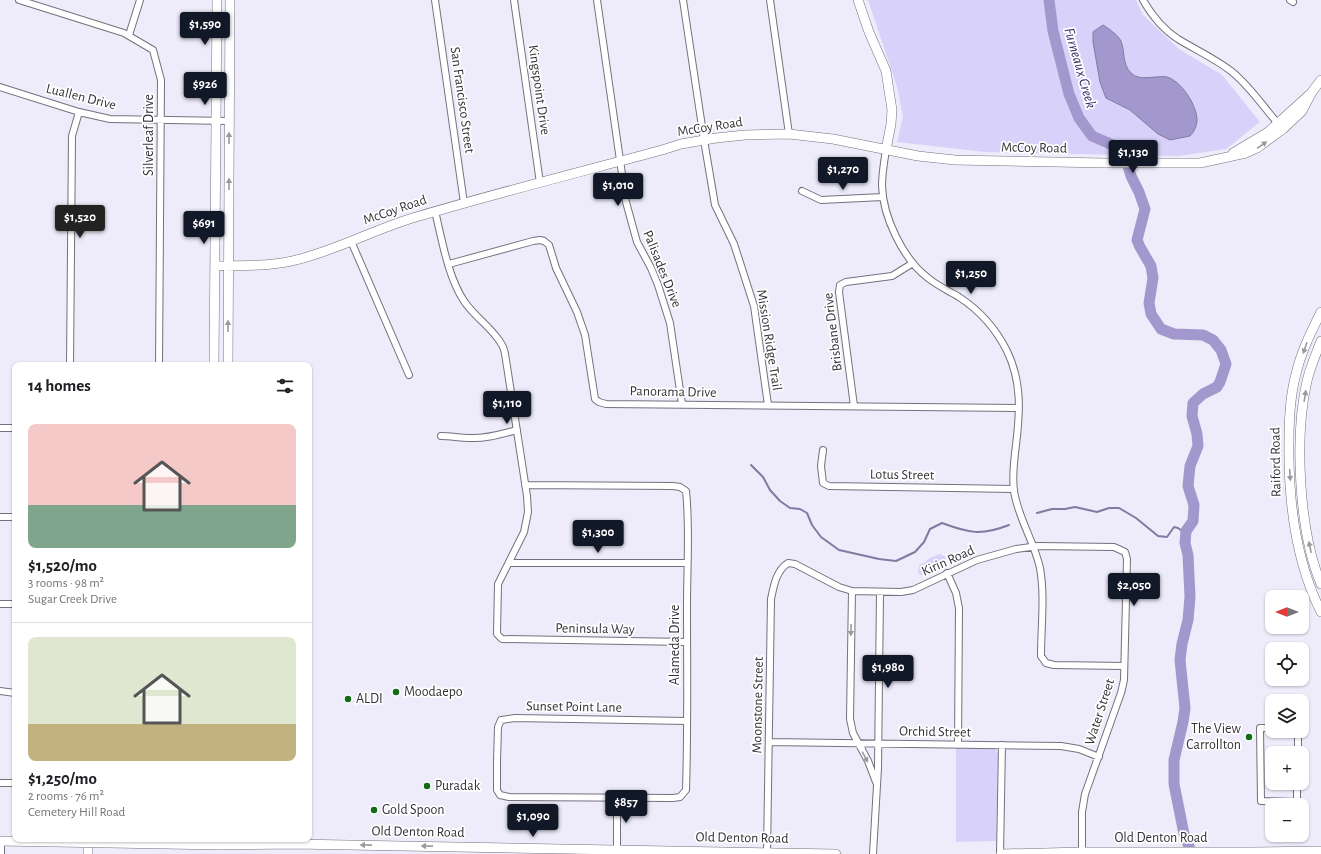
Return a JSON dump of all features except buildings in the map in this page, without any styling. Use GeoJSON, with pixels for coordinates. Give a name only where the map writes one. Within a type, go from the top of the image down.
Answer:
{"type":"FeatureCollection","features":[{"type":"Feature","properties":{"kind":"main road"},"geometry":{"type":"LineString","coordinates":[[214,362],[216,0]]}},
{"type":"Feature","properties":{"kind":"main road"},"geometry":{"type":"LineString","coordinates":[[228,362],[230,0]]}},
{"type":"Feature","properties":{"kind":"main road"},"geometry":{"type":"LineString","coordinates":[[858,0],[869,32],[886,71],[892,110],[886,150]]}},
{"type":"Feature","properties":{"kind":"main road","name":"McCoy Road"},"geometry":{"type":"LineString","coordinates":[[215,266],[279,264],[315,254],[391,224],[464,203],[620,162],[681,144],[745,135],[789,134],[833,139],[918,156],[955,160],[1162,164],[1200,163],[1225,158],[1280,126],[1312,92],[1321,80]]}},
{"type":"Feature","properties":{"kind":"main road","name":"Raiford Road"},"geometry":{"type":"LineString","coordinates":[[1321,312],[1309,336],[1296,374],[1289,410],[1291,500],[1298,544],[1304,569],[1313,597],[1321,612]]}},
{"type":"Feature","properties":{"kind":"main road","name":"Raiford Road"},"geometry":{"type":"LineString","coordinates":[[1321,341],[1307,381],[1302,412],[1300,449],[1303,499],[1309,543],[1315,569],[1321,584]]}},
{"type":"Feature","properties":{"kind":"main road","name":"Old Denton Road"},"geometry":{"type":"LineString","coordinates":[[0,841],[12,841]]}},
{"type":"Feature","properties":{"kind":"main road","name":"Old Denton Road"},"geometry":{"type":"LineString","coordinates":[[44,842],[220,846],[235,842],[405,850],[836,854]]}},
{"type":"Feature","properties":{"kind":"main road"},"geometry":{"type":"LineString","coordinates":[[235,842],[235,854]]}},
{"type":"Feature","properties":{"kind":"main road"},"geometry":{"type":"LineString","coordinates":[[88,843],[88,854]]}},
{"type":"Feature","properties":{"kind":"main road","name":"Old Denton Road"},"geometry":{"type":"LineString","coordinates":[[1001,854],[1321,851]]}},
{"type":"Feature","properties":{"kind":"street","name":"Silverleaf Drive"},"geometry":{"type":"LineString","coordinates":[[19,0],[124,33],[153,50],[161,80],[159,362]]}},
{"type":"Feature","properties":{"kind":"street"},"geometry":{"type":"LineString","coordinates":[[42,7],[44,0]]}},
{"type":"Feature","properties":{"kind":"street"},"geometry":{"type":"LineString","coordinates":[[129,35],[140,0]]}},
{"type":"Feature","properties":{"kind":"street","name":"San Francisco Street"},"geometry":{"type":"LineString","coordinates":[[435,0],[464,203]]}},
{"type":"Feature","properties":{"kind":"street","name":"Kingspoint Drive"},"geometry":{"type":"LineString","coordinates":[[514,0],[540,183]]}},
{"type":"Feature","properties":{"kind":"street","name":"Palisades Drive"},"geometry":{"type":"LineString","coordinates":[[597,0],[626,202],[637,242],[658,285],[670,323],[682,404]]}},
{"type":"Feature","properties":{"kind":"street","name":"Mission Ridge Trail"},"geometry":{"type":"LineString","coordinates":[[683,0],[715,205],[734,244],[754,306],[768,405]]}},
{"type":"Feature","properties":{"kind":"street"},"geometry":{"type":"LineString","coordinates":[[770,0],[789,134]]}},
{"type":"Feature","properties":{"kind":"street"},"geometry":{"type":"LineString","coordinates":[[1143,0],[1148,8],[1177,38],[1217,60],[1233,72],[1247,86],[1280,126]]}},
{"type":"Feature","properties":{"kind":"street","name":"Luallen Drive"},"geometry":{"type":"LineString","coordinates":[[0,87],[79,112],[110,119],[229,121]]}},
{"type":"Feature","properties":{"kind":"street"},"geometry":{"type":"LineString","coordinates":[[70,362],[72,136],[79,112]]}},
{"type":"Feature","properties":{"kind":"street"},"geometry":{"type":"LineString","coordinates":[[886,150],[882,176],[883,197],[896,236],[912,263],[927,278],[958,297],[978,312],[995,331],[1007,351],[1015,372],[1018,388],[1019,408],[1013,469],[1014,489],[1016,502],[1040,568],[1043,588],[1041,656],[1046,664],[1124,666]]}},
{"type":"Feature","properties":{"kind":"street"},"geometry":{"type":"LineString","coordinates":[[802,191],[821,200],[883,197]]}},
{"type":"Feature","properties":{"kind":"street"},"geometry":{"type":"LineString","coordinates":[[435,212],[457,289],[465,302],[496,336],[503,346],[517,430],[528,512],[527,524],[509,564],[688,563]]}},
{"type":"Feature","properties":{"kind":"street","name":"Panorama Drive"},"geometry":{"type":"LineString","coordinates":[[449,264],[533,241],[540,240],[549,245],[556,268],[577,312],[585,335],[595,398],[599,402],[606,404],[1019,408]]}},
{"type":"Feature","properties":{"kind":"street"},"geometry":{"type":"LineString","coordinates":[[351,241],[409,375]]}},
{"type":"Feature","properties":{"kind":"street","name":"Brisbane Drive"},"geometry":{"type":"LineString","coordinates":[[854,406],[839,292],[840,285],[846,282],[892,276],[912,263]]}},
{"type":"Feature","properties":{"kind":"street"},"geometry":{"type":"LineString","coordinates":[[0,428],[12,428]]}},
{"type":"Feature","properties":{"kind":"street"},"geometry":{"type":"LineString","coordinates":[[441,436],[470,438],[488,437],[517,430]]}},
{"type":"Feature","properties":{"kind":"street","name":"Lotus Street"},"geometry":{"type":"LineString","coordinates":[[822,450],[822,483],[829,486],[1014,489]]}},
{"type":"Feature","properties":{"kind":"street","name":"Alameda Drive"},"geometry":{"type":"LineString","coordinates":[[525,485],[673,486],[680,487],[686,491],[688,515],[688,721],[686,790],[680,798],[617,798]]}},
{"type":"Feature","properties":{"kind":"street"},"geometry":{"type":"LineString","coordinates":[[0,517],[12,517]]}},
{"type":"Feature","properties":{"kind":"street","name":"Kirin Road"},"geometry":{"type":"LineString","coordinates":[[788,563],[795,564],[839,587],[852,591],[880,593],[913,590],[977,560],[1000,552],[1033,546],[1114,547],[1125,552]]}},
{"type":"Feature","properties":{"kind":"street","name":"Water Street"},"geometry":{"type":"LineString","coordinates":[[1082,853],[1083,802],[1121,693],[1124,680],[1127,559],[1125,552]]}},
{"type":"Feature","properties":{"kind":"street","name":"Moonstone Street"},"geometry":{"type":"LineString","coordinates":[[767,853],[771,598],[779,572],[782,567],[788,563]]}},
{"type":"Feature","properties":{"kind":"street","name":"Peninsula Way"},"geometry":{"type":"LineString","coordinates":[[509,564],[500,578],[497,592],[497,634],[502,639],[688,642]]}},
{"type":"Feature","properties":{"kind":"street"},"geometry":{"type":"LineString","coordinates":[[947,573],[956,593],[959,608],[958,745]]}},
{"type":"Feature","properties":{"kind":"street"},"geometry":{"type":"LineString","coordinates":[[852,591],[850,719],[853,733],[868,762],[876,783]]}},
{"type":"Feature","properties":{"kind":"street"},"geometry":{"type":"LineString","coordinates":[[873,854],[878,743],[880,593]]}},
{"type":"Feature","properties":{"kind":"street"},"geometry":{"type":"LineString","coordinates":[[0,604],[12,604]]}},
{"type":"Feature","properties":{"kind":"street"},"geometry":{"type":"LineString","coordinates":[[0,691],[12,693]]}},
{"type":"Feature","properties":{"kind":"street","name":"Sunset Point Lane"},"geometry":{"type":"LineString","coordinates":[[617,798],[509,797],[500,795],[497,790],[497,761],[498,727],[501,720],[507,718],[522,718],[688,721]]}},
{"type":"Feature","properties":{"kind":"street"},"geometry":{"type":"LineString","coordinates":[[1265,728],[1260,728],[1261,801],[1297,802],[1297,790]]}},
{"type":"Feature","properties":{"kind":"street","name":"Orchid Street"},"geometry":{"type":"LineString","coordinates":[[769,742],[1061,746],[1079,749],[1098,757]]}},
{"type":"Feature","properties":{"kind":"street"},"geometry":{"type":"LineString","coordinates":[[1001,854],[1002,745]]}},
{"type":"Feature","properties":{"kind":"street"},"geometry":{"type":"LineString","coordinates":[[0,783],[12,783]]}},
{"type":"Feature","properties":{"kind":"street"},"geometry":{"type":"LineString","coordinates":[[617,798],[617,852]]}},
{"type":"Feature","properties":{"kind":"street"},"geometry":{"type":"LineString","coordinates":[[0,841],[1,854]]}},
{"type":"Feature","properties":{"kind":"shaded area"},"geometry":{"type":"Polygon","coordinates":[[[868,0],[1136,0],[1143,15],[1179,49],[1222,75],[1260,122],[1226,149],[1179,156],[985,152],[897,142],[903,117],[897,87],[868,0]]]}},
{"type":"Feature","properties":{"kind":"shaded area"},"geometry":{"type":"Polygon","coordinates":[[[1103,25],[1115,34],[1121,41],[1126,66],[1131,73],[1135,76],[1143,78],[1167,77],[1178,83],[1183,88],[1191,101],[1197,120],[1194,131],[1190,136],[1170,140],[1158,134],[1130,110],[1106,98],[1100,82],[1093,42],[1093,32],[1103,25]]]}},
{"type":"Feature","properties":{"kind":"shaded area"},"geometry":{"type":"Polygon","coordinates":[[[940,554],[946,557],[945,562],[925,575],[918,573],[919,565],[940,554]]]}},
{"type":"Feature","properties":{"kind":"shaded area"},"geometry":{"type":"Polygon","coordinates":[[[956,748],[995,749],[998,753],[996,841],[956,842],[956,748]]]}},
{"type":"Feature","properties":{"kind":"waterway","name":"Furneaux Creek"},"geometry":{"type":"LineString","coordinates":[[1049,0],[1053,31],[1069,94],[1079,118],[1092,136],[1115,146],[1124,153],[1131,176],[1145,209],[1137,240],[1151,266],[1153,278],[1149,303],[1151,314],[1161,329],[1174,334],[1203,335],[1213,340],[1221,350],[1226,364],[1217,387],[1203,394],[1193,403],[1192,416],[1197,434],[1198,446],[1190,466],[1188,486],[1194,505],[1193,521],[1186,531],[1185,543],[1188,555],[1190,597],[1188,620],[1180,660],[1185,708],[1174,760],[1174,784],[1184,834],[1192,854]]}},
{"type":"Feature","properties":{"kind":"waterway"},"geometry":{"type":"LineString","coordinates":[[751,465],[763,477],[770,490],[780,501],[790,508],[800,509],[807,513],[812,525],[821,537],[839,550],[879,559],[896,561],[915,552],[924,542],[930,529],[942,523],[975,532],[991,531],[1009,525]]}},
{"type":"Feature","properties":{"kind":"waterway"},"geometry":{"type":"LineString","coordinates":[[1037,513],[1052,509],[1075,507],[1097,512],[1109,508],[1119,508],[1136,518],[1158,536],[1167,537],[1174,527],[1186,534]]}},
{"type":"Feature","properties":{"kind":"place","name":"Moodaepo"},"geometry":{"type":"Point","coordinates":[396,692]}},
{"type":"Feature","properties":{"kind":"place","name":"ALDI"},"geometry":{"type":"Point","coordinates":[348,699]}},
{"type":"Feature","properties":{"kind":"place","name":"The View Carrollton"},"geometry":{"type":"Point","coordinates":[1249,737]}},
{"type":"Feature","properties":{"kind":"place","name":"Puradak"},"geometry":{"type":"Point","coordinates":[427,786]}},
{"type":"Feature","properties":{"kind":"place","name":"Gold Spoon"},"geometry":{"type":"Point","coordinates":[374,810]}}]}
